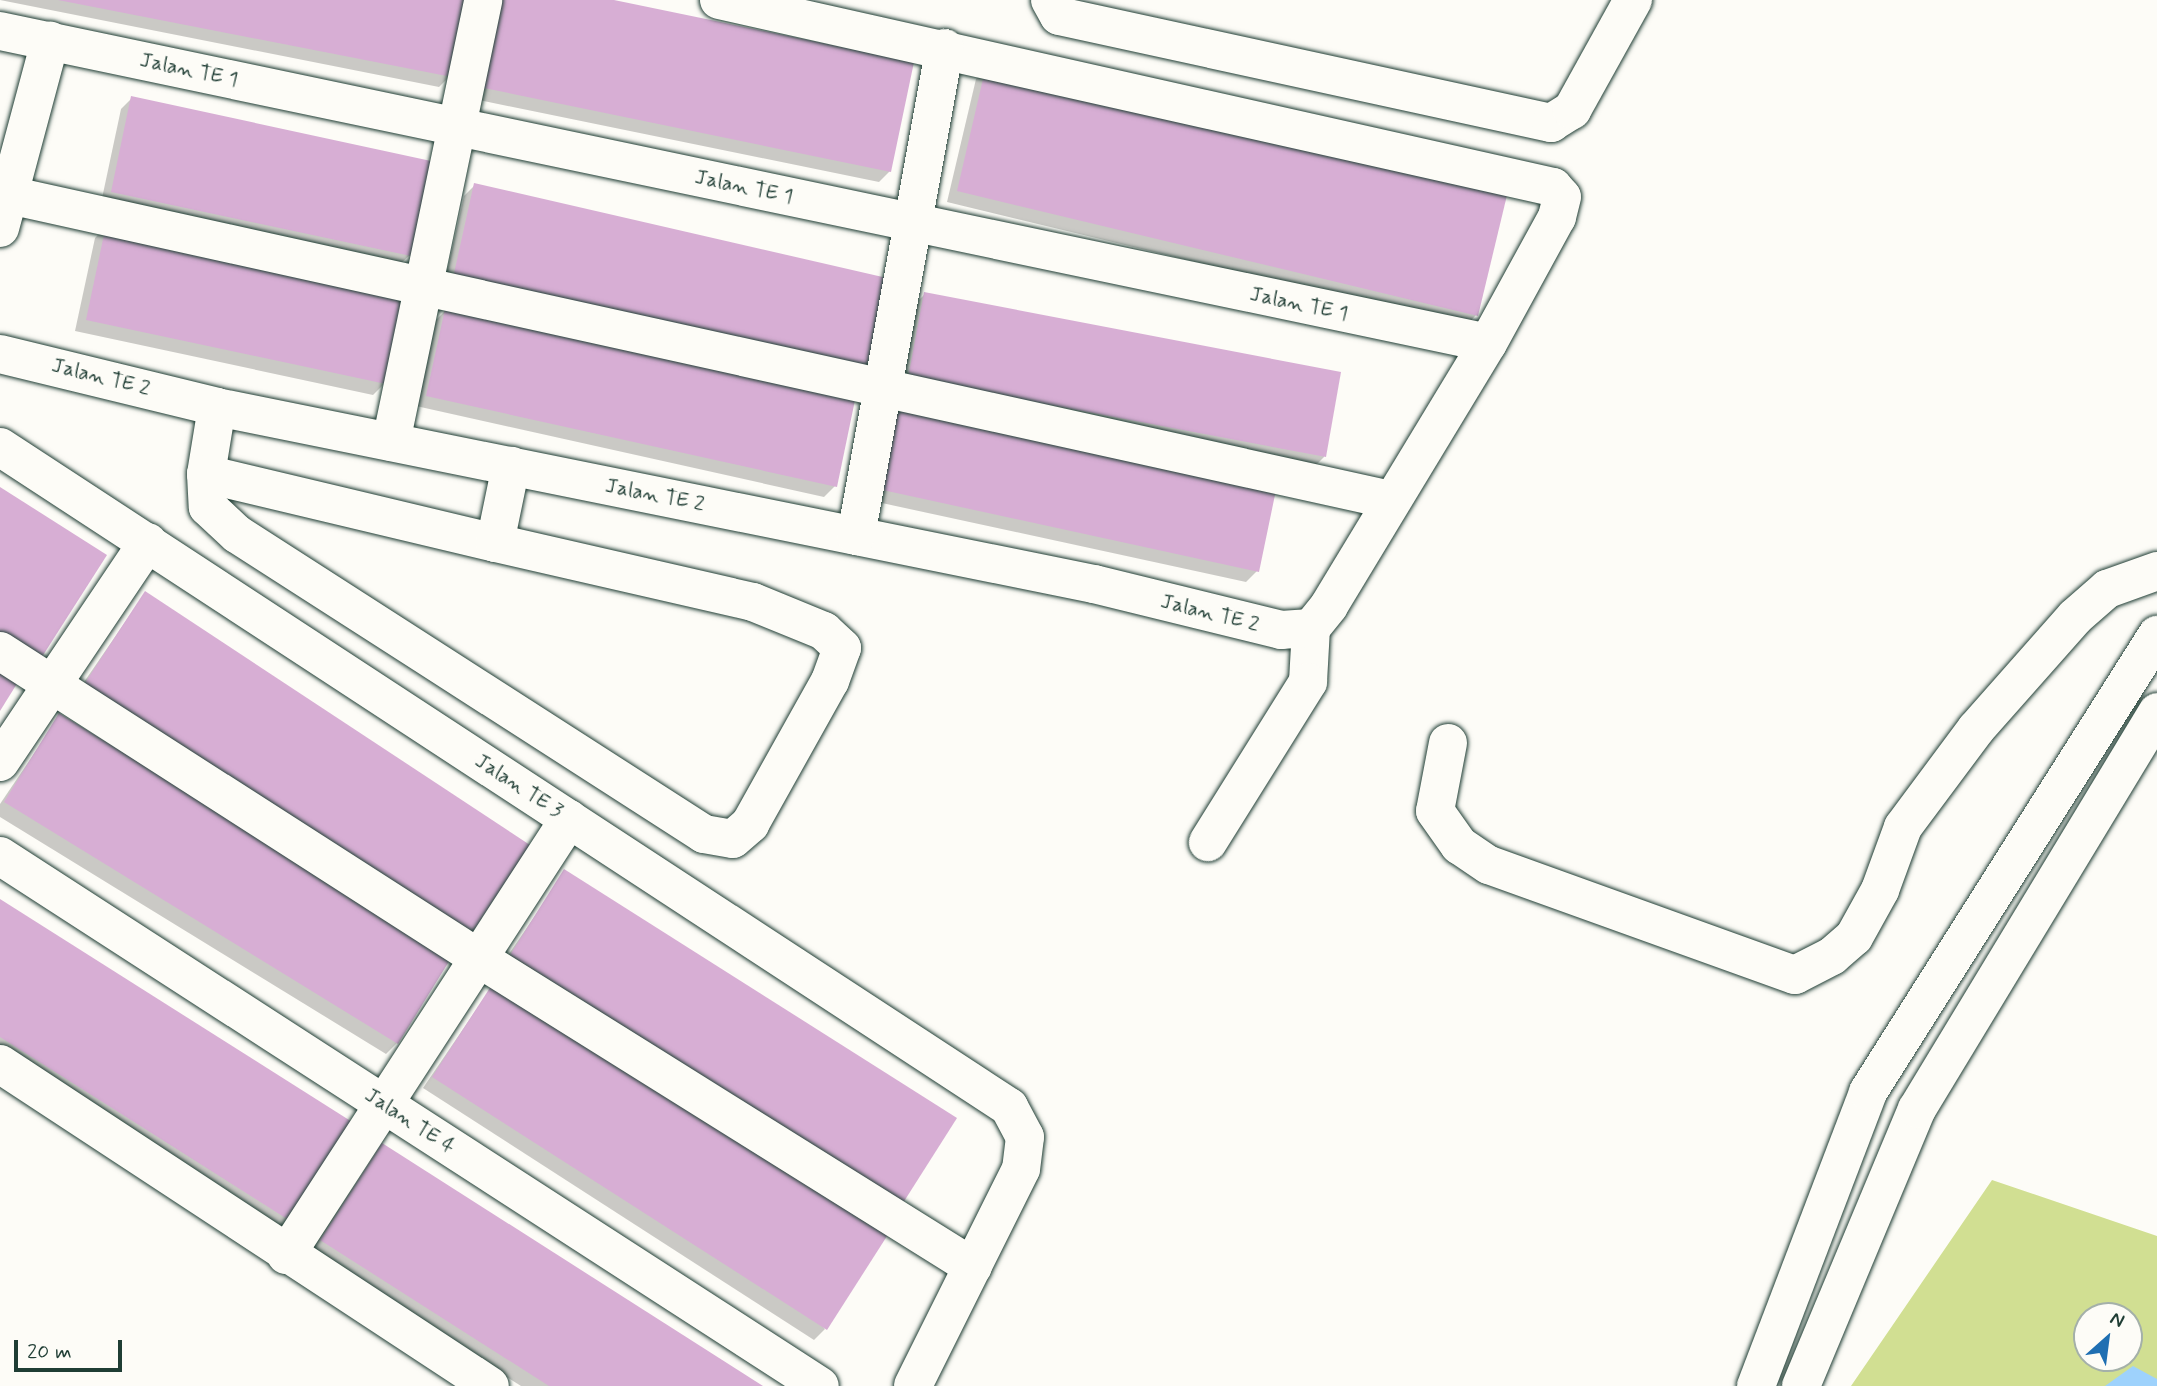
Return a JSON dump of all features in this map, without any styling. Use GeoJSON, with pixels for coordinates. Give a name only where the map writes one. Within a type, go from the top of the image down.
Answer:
{"type":"FeatureCollection","features":[{"type":"Feature","properties":{"kind":"street"},"geometry":{"type":"LineString","coordinates":[[391,442],[483,0]]}},
{"type":"Feature","properties":{"kind":"street"},"geometry":{"type":"LineString","coordinates":[[719,0],[945,48],[1553,187],[1562,197],[1557,217],[1488,343],[1329,606],[1311,628],[1308,682],[1208,842]]}},
{"type":"Feature","properties":{"kind":"street"},"geometry":{"type":"LineString","coordinates":[[803,0],[849,10],[852,0]]}},
{"type":"Feature","properties":{"kind":"street"},"geometry":{"type":"LineString","coordinates":[[1050,0],[1059,16],[1550,123],[1572,110],[1633,0]]}},
{"type":"Feature","properties":{"kind":"street","name":"Jalan TE 1"},"geometry":{"type":"LineString","coordinates":[[0,31],[1488,343]]}},
{"type":"Feature","properties":{"kind":"street"},"geometry":{"type":"LineString","coordinates":[[50,41],[4,212],[423,286],[1391,500]]}},
{"type":"Feature","properties":{"kind":"street"},"geometry":{"type":"LineString","coordinates":[[856,536],[945,48]]}},
{"type":"Feature","properties":{"kind":"street","name":"Jalan TE 2"},"geometry":{"type":"LineString","coordinates":[[0,354],[217,407],[1094,584],[1281,630],[1311,628]]}},
{"type":"Feature","properties":{"kind":"street"},"geometry":{"type":"LineString","coordinates":[[206,474],[752,602],[824,631],[842,648],[830,681],[750,824],[733,839],[704,834],[237,534],[208,507],[206,474],[217,407]]}},
{"type":"Feature","properties":{"kind":"street","name":"Jalan TE 3"},"geometry":{"type":"LineString","coordinates":[[0,447],[1009,1107],[1025,1137],[1021,1169],[972,1267]]}},
{"type":"Feature","properties":{"kind":"street"},"geometry":{"type":"LineString","coordinates":[[495,543],[511,466]]}},
{"type":"Feature","properties":{"kind":"street"},"geometry":{"type":"LineString","coordinates":[[0,762],[148,542]]}},
{"type":"Feature","properties":{"kind":"street"},"geometry":{"type":"LineString","coordinates":[[1448,743],[1435,811],[1459,845],[1489,865],[1795,975],[1832,956],[1854,937],[1880,890],[1903,827],[1976,729],[2075,617],[2107,589],[2157,571]]}},
{"type":"Feature","properties":{"kind":"street"},"geometry":{"type":"LineString","coordinates":[[1756,1386],[1868,1092],[2157,635]]}},
{"type":"Feature","properties":{"kind":"street"},"geometry":{"type":"LineString","coordinates":[[0,651],[480,959],[972,1267],[913,1386]]}},
{"type":"Feature","properties":{"kind":"street"},"geometry":{"type":"LineString","coordinates":[[1801,1386],[1916,1109],[2157,712]]}},
{"type":"Feature","properties":{"kind":"street"},"geometry":{"type":"LineString","coordinates":[[286,1255],[386,1105],[569,819]]}},
{"type":"Feature","properties":{"kind":"street","name":"Jalan TE 4"},"geometry":{"type":"LineString","coordinates":[[0,856],[820,1386]]}},
{"type":"Feature","properties":{"kind":"street"},"geometry":{"type":"LineString","coordinates":[[0,1065],[286,1255],[490,1386]]}},
{"type":"Feature","properties":{"kind":"green space"},"geometry":{"type":"Polygon","coordinates":[[[1992,1180],[2157,1236],[2157,1386],[1851,1386],[1992,1180]]]}},
{"type":"Feature","properties":{"kind":"water"},"geometry":{"type":"Polygon","coordinates":[[[2143,1371],[2157,1379],[2157,1386],[2105,1386],[2125,1372],[2143,1371]]]}},
{"type":"Feature","properties":{"kind":"building"},"geometry":{"type":"Polygon","coordinates":[[[58,0],[466,0],[452,77],[58,0]]]}},
{"type":"Feature","properties":{"kind":"building"},"geometry":{"type":"Polygon","coordinates":[[[502,0],[614,0],[914,62],[891,172],[484,88],[502,0]]]}},
{"type":"Feature","properties":{"kind":"building"},"geometry":{"type":"Polygon","coordinates":[[[986,66],[1508,191],[1478,316],[957,191],[986,66]]]}},
{"type":"Feature","properties":{"kind":"building"},"geometry":{"type":"Polygon","coordinates":[[[131,96],[431,161],[411,256],[111,192],[131,96]]]}},
{"type":"Feature","properties":{"kind":"building"},"geometry":{"type":"Polygon","coordinates":[[[474,183],[887,278],[865,374],[453,278],[474,183]]]}},
{"type":"Feature","properties":{"kind":"building"},"geometry":{"type":"Polygon","coordinates":[[[106,225],[406,289],[386,384],[86,320],[106,225]]]}},
{"type":"Feature","properties":{"kind":"building"},"geometry":{"type":"Polygon","coordinates":[[[924,292],[1341,372],[1326,457],[908,378],[924,292]]]}},
{"type":"Feature","properties":{"kind":"building"},"geometry":{"type":"Polygon","coordinates":[[[445,309],[855,400],[837,487],[426,396],[445,309]]]}},
{"type":"Feature","properties":{"kind":"building"},"geometry":{"type":"Polygon","coordinates":[[[895,407],[1276,490],[1259,572],[878,489],[895,407]]]}},
{"type":"Feature","properties":{"kind":"building"},"geometry":{"type":"Polygon","coordinates":[[[0,487],[107,555],[40,660],[0,635],[0,487]]]}},
{"type":"Feature","properties":{"kind":"building"},"geometry":{"type":"Polygon","coordinates":[[[145,591],[530,845],[466,942],[81,689],[145,591]]]}},
{"type":"Feature","properties":{"kind":"building"},"geometry":{"type":"Polygon","coordinates":[[[0,671],[18,682],[0,711],[0,671]]]}},
{"type":"Feature","properties":{"kind":"building"},"geometry":{"type":"Polygon","coordinates":[[[59,713],[453,955],[398,1044],[4,802],[59,713]]]}},
{"type":"Feature","properties":{"kind":"building"},"geometry":{"type":"Polygon","coordinates":[[[564,869],[957,1118],[903,1203],[510,955],[564,869]]]}},
{"type":"Feature","properties":{"kind":"building"},"geometry":{"type":"Polygon","coordinates":[[[0,899],[357,1125],[295,1224],[0,1037],[0,899]]]}},
{"type":"Feature","properties":{"kind":"building"},"geometry":{"type":"Polygon","coordinates":[[[495,980],[889,1233],[827,1330],[432,1077],[495,980]]]}},
{"type":"Feature","properties":{"kind":"building"},"geometry":{"type":"Polygon","coordinates":[[[382,1143],[763,1386],[549,1386],[320,1240],[382,1143]]]}}]}
